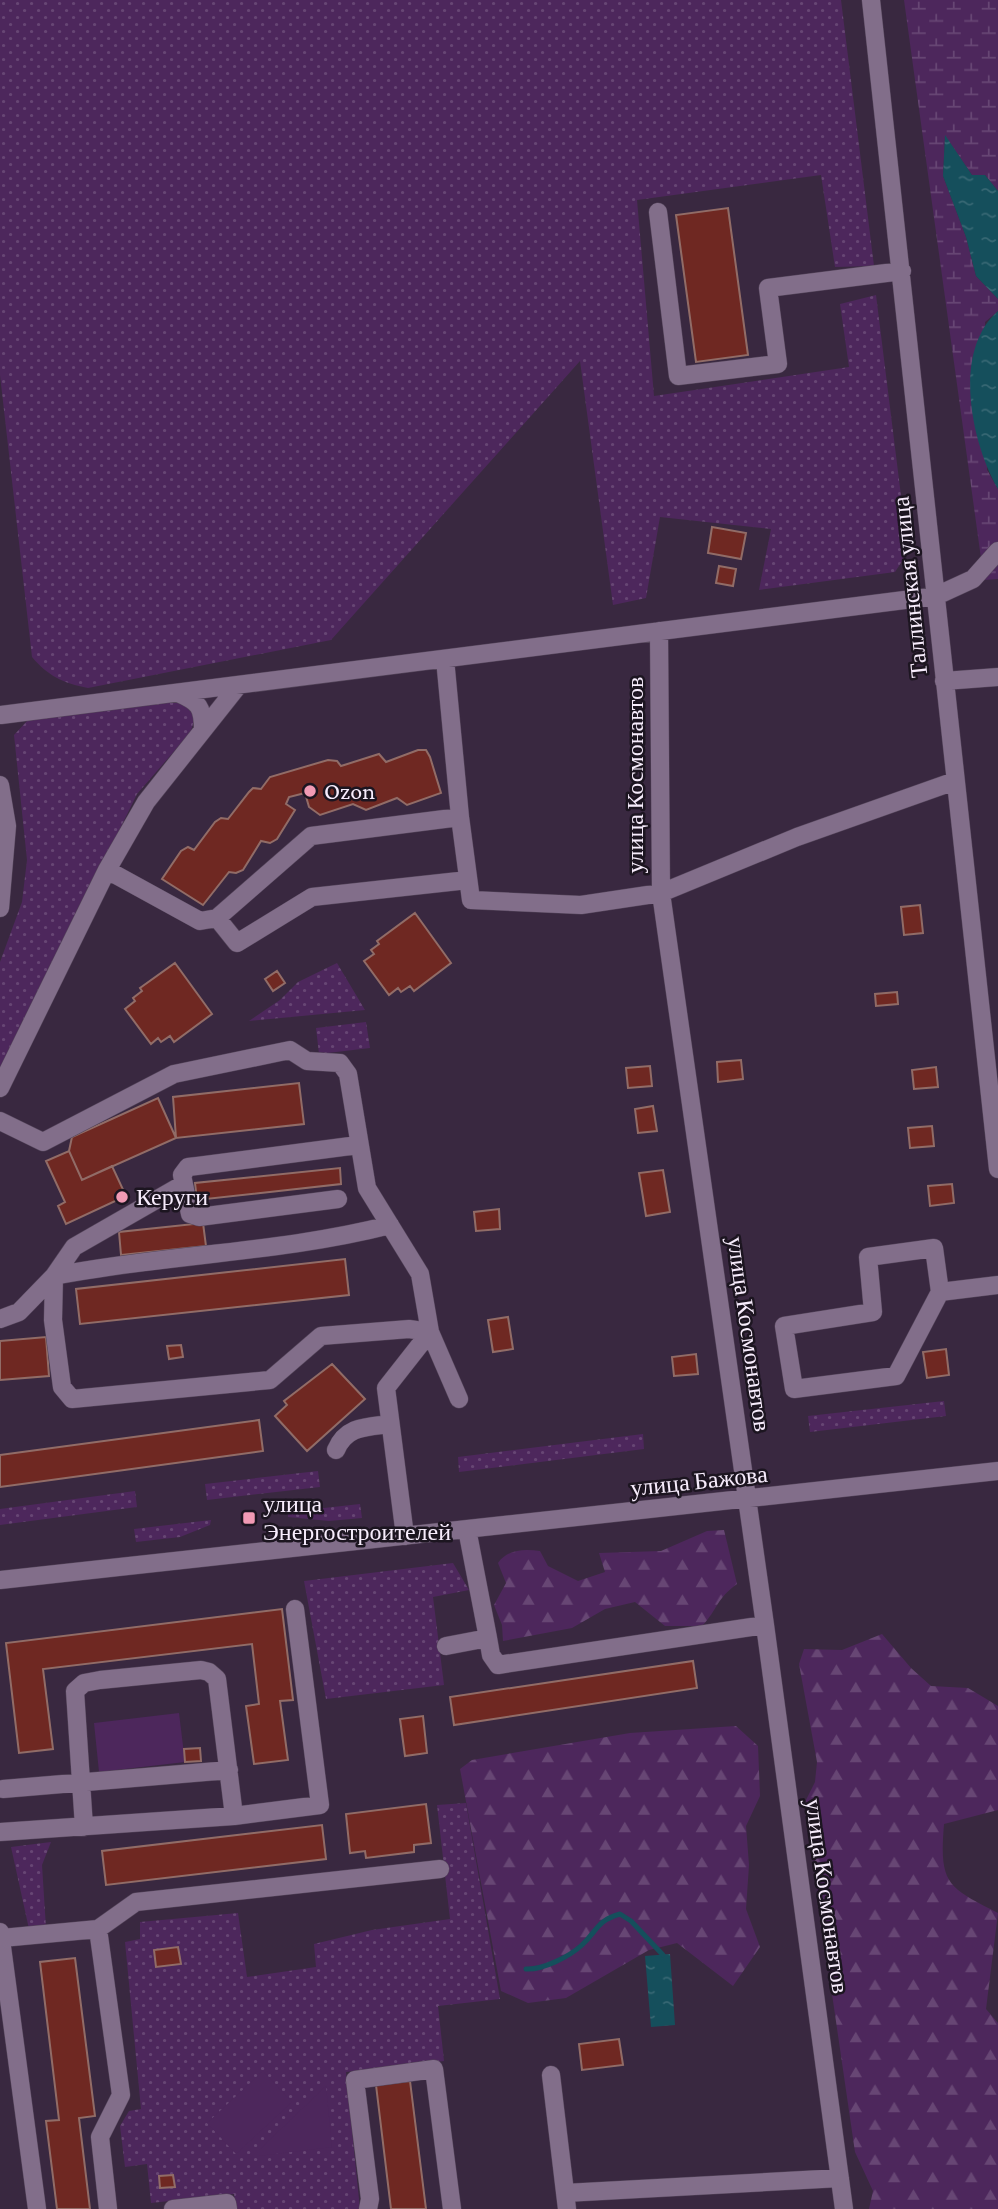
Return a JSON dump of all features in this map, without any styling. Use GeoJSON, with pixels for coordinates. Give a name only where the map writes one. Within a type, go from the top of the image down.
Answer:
{"type":"FeatureCollection","features":[{"type":"Feature","properties":{"kind":"street","name":"Таллинская улица"},"geometry":{"type":"LineString","coordinates":[[871,0],[998,1169]]}},
{"type":"Feature","properties":{"kind":"street"},"geometry":{"type":"LineString","coordinates":[[658,212],[678,376],[778,364],[768,288],[902,271]]}},
{"type":"Feature","properties":{"kind":"street"},"geometry":{"type":"LineString","coordinates":[[0,715],[936,596],[973,579],[998,551]]}},
{"type":"Feature","properties":{"kind":"street","name":"улица Космонавтов"},"geometry":{"type":"LineString","coordinates":[[659,631],[661,892],[748,1500],[844,2209]]}},
{"type":"Feature","properties":{"kind":"street"},"geometry":{"type":"LineString","coordinates":[[445,659],[471,900],[581,905],[661,892],[797,837],[955,781]]}},
{"type":"Feature","properties":{"kind":"street"},"geometry":{"type":"LineString","coordinates":[[944,681],[998,677]]}},
{"type":"Feature","properties":{"kind":"street"},"geometry":{"type":"LineString","coordinates":[[0,1088],[107,870],[146,802],[238,686]]}},
{"type":"Feature","properties":{"kind":"street"},"geometry":{"type":"LineString","coordinates":[[178,693],[197,701],[203,711],[203,730]]}},
{"type":"Feature","properties":{"kind":"street"},"geometry":{"type":"LineString","coordinates":[[0,785],[3,827],[0,908]]}},
{"type":"Feature","properties":{"kind":"street"},"geometry":{"type":"LineString","coordinates":[[107,870],[200,921],[217,918],[311,836],[460,817]]}},
{"type":"Feature","properties":{"kind":"street"},"geometry":{"type":"LineString","coordinates":[[217,918],[237,943],[312,897],[468,880]]}},
{"type":"Feature","properties":{"kind":"street"},"geometry":{"type":"LineString","coordinates":[[0,1121],[43,1142],[174,1074],[290,1050],[307,1061],[340,1063],[348,1074],[367,1188],[420,1274],[430,1332],[459,1399]]}},
{"type":"Feature","properties":{"kind":"street"},"geometry":{"type":"LineString","coordinates":[[338,1199],[199,1217],[190,1214],[182,1175],[188,1167],[360,1154]]}},
{"type":"Feature","properties":{"kind":"street"},"geometry":{"type":"LineString","coordinates":[[0,1319],[19,1312],[54,1276],[74,1247],[182,1185]]}},
{"type":"Feature","properties":{"kind":"street"},"geometry":{"type":"LineString","coordinates":[[54,1276],[120,1262],[349,1235],[390,1225]]}},
{"type":"Feature","properties":{"kind":"street"},"geometry":{"type":"LineString","coordinates":[[934,1248],[940,1292],[896,1376],[794,1389],[784,1326],[873,1312],[868,1257],[934,1248]]}},
{"type":"Feature","properties":{"kind":"street"},"geometry":{"type":"LineString","coordinates":[[54,1276],[53,1320],[62,1387],[72,1399],[270,1380],[321,1336],[409,1329],[430,1332]]}},
{"type":"Feature","properties":{"kind":"street"},"geometry":{"type":"LineString","coordinates":[[940,1292],[998,1285]]}},
{"type":"Feature","properties":{"kind":"street"},"geometry":{"type":"LineString","coordinates":[[405,1536],[386,1388],[430,1332]]}},
{"type":"Feature","properties":{"kind":"street"},"geometry":{"type":"LineString","coordinates":[[336,1450],[342,1436],[354,1429],[390,1424]]}},
{"type":"Feature","properties":{"kind":"street","name":"улица Бажова"},"geometry":{"type":"LineString","coordinates":[[0,1580],[998,1471]]}},
{"type":"Feature","properties":{"kind":"street"},"geometry":{"type":"LineString","coordinates":[[467,1529],[491,1655],[498,1665],[765,1625]]}},
{"type":"Feature","properties":{"kind":"street"},"geometry":{"type":"LineString","coordinates":[[0,1832],[234,1816],[320,1805],[295,1609]]}},
{"type":"Feature","properties":{"kind":"street"},"geometry":{"type":"LineString","coordinates":[[446,1646],[488,1638]]}},
{"type":"Feature","properties":{"kind":"street"},"geometry":{"type":"LineString","coordinates":[[84,1827],[75,1691],[84,1683],[100,1680],[201,1670],[209,1672],[217,1679],[234,1816]]}},
{"type":"Feature","properties":{"kind":"street"},"geometry":{"type":"LineString","coordinates":[[3,1789],[229,1770]]}},
{"type":"Feature","properties":{"kind":"street"},"geometry":{"type":"LineString","coordinates":[[37,2209],[1,1935],[98,1929],[136,1902],[440,1869]]}},
{"type":"Feature","properties":{"kind":"street"},"geometry":{"type":"LineString","coordinates":[[98,1929],[121,2095],[100,2137],[108,2209]]}},
{"type":"Feature","properties":{"kind":"street"},"geometry":{"type":"LineString","coordinates":[[368,2209],[370,2199],[355,2080],[434,2069],[452,2209]]}},
{"type":"Feature","properties":{"kind":"street"},"geometry":{"type":"LineString","coordinates":[[551,2075],[566,2201],[840,2179]]}},
{"type":"Feature","properties":{"kind":"street"},"geometry":{"type":"LineString","coordinates":[[173,2209],[227,2203],[228,2209]]}},
{"type":"Feature","properties":{"kind":"green space"},"geometry":{"type":"Polygon","coordinates":[[[0,0],[841,0],[874,266],[835,267],[821,175],[637,200],[654,396],[849,367],[840,304],[876,295],[908,552],[895,572],[759,590],[771,529],[660,517],[646,598],[613,605],[580,361],[331,640],[88,688],[71,684],[50,674],[32,657],[0,375],[0,0]]]}},
{"type":"Feature","properties":{"kind":"green space"},"geometry":{"type":"Polygon","coordinates":[[[904,0],[998,0],[998,191],[985,175],[972,175],[945,136],[943,176],[966,237],[976,276],[998,299],[998,311],[985,322],[987,470],[998,489],[998,579],[984,580],[904,0]]]}},
{"type":"Feature","properties":{"kind":"green space"},"geometry":{"type":"Polygon","coordinates":[[[187,702],[192,710],[194,721],[190,733],[137,794],[0,1075],[0,962],[22,902],[27,860],[14,735],[28,720],[187,702]]]}},
{"type":"Feature","properties":{"kind":"green space"},"geometry":{"type":"Polygon","coordinates":[[[337,963],[365,1010],[249,1021],[280,1000],[298,982],[337,963]]]}},
{"type":"Feature","properties":{"kind":"green space"},"geometry":{"type":"Polygon","coordinates":[[[366,1022],[370,1048],[319,1054],[316,1028],[366,1022]]]}},
{"type":"Feature","properties":{"kind":"green space"},"geometry":{"type":"Polygon","coordinates":[[[944,1401],[946,1416],[810,1432],[808,1416],[944,1401]]]}},
{"type":"Feature","properties":{"kind":"green space"},"geometry":{"type":"Polygon","coordinates":[[[643,1434],[644,1449],[459,1472],[458,1457],[643,1434]]]}},
{"type":"Feature","properties":{"kind":"green space"},"geometry":{"type":"Polygon","coordinates":[[[318,1471],[320,1487],[207,1500],[205,1484],[318,1471]]]}},
{"type":"Feature","properties":{"kind":"green space"},"geometry":{"type":"Polygon","coordinates":[[[135,1491],[137,1507],[0,1525],[0,1509],[135,1491]]]}},
{"type":"Feature","properties":{"kind":"green space"},"geometry":{"type":"Polygon","coordinates":[[[360,1504],[362,1518],[329,1521],[288,1517],[288,1512],[360,1504]]]}},
{"type":"Feature","properties":{"kind":"green space"},"geometry":{"type":"Polygon","coordinates":[[[211,1520],[210,1525],[180,1537],[136,1542],[134,1529],[211,1520]]]}},
{"type":"Feature","properties":{"kind":"green space"},"geometry":{"type":"Polygon","coordinates":[[[724,1530],[737,1584],[725,1594],[702,1626],[665,1626],[635,1602],[605,1609],[572,1628],[503,1641],[502,1625],[494,1605],[506,1583],[498,1563],[507,1555],[522,1550],[540,1551],[548,1566],[578,1581],[605,1572],[599,1553],[661,1551],[707,1531],[724,1530]]]}},
{"type":"Feature","properties":{"kind":"green space"},"geometry":{"type":"Polygon","coordinates":[[[453,1563],[469,1590],[433,1597],[444,1685],[326,1699],[304,1581],[453,1563]]]}},
{"type":"Feature","properties":{"kind":"green space"},"geometry":{"type":"Polygon","coordinates":[[[882,1634],[911,1668],[931,1686],[968,1688],[998,1706],[998,1810],[944,1824],[943,1860],[945,1872],[957,1889],[998,1913],[986,2009],[998,2023],[998,2209],[869,2209],[873,2191],[855,2152],[807,1822],[806,1800],[815,1782],[817,1762],[799,1664],[804,1649],[842,1650],[882,1634]]]}},
{"type":"Feature","properties":{"kind":"green space"},"geometry":{"type":"Polygon","coordinates":[[[179,1713],[185,1762],[99,1772],[94,1723],[179,1713]]]}},
{"type":"Feature","properties":{"kind":"green space"},"geometry":{"type":"Polygon","coordinates":[[[736,1726],[758,1746],[760,1796],[746,1826],[749,1865],[746,1909],[760,1947],[733,1986],[677,1943],[649,1950],[566,1998],[528,2003],[501,1991],[460,1769],[472,1760],[630,1733],[736,1726]]]}},
{"type":"Feature","properties":{"kind":"green space"},"geometry":{"type":"Polygon","coordinates":[[[466,1803],[500,1999],[438,2006],[444,2061],[346,2072],[360,2209],[236,2209],[234,2194],[151,2203],[147,2164],[125,2167],[120,2126],[129,2111],[141,2109],[125,1942],[140,1939],[140,1922],[238,1913],[247,1977],[316,1967],[314,1944],[372,1930],[450,1919],[437,1805],[466,1803]]]}},
{"type":"Feature","properties":{"kind":"green space"},"geometry":{"type":"Polygon","coordinates":[[[51,1842],[42,1865],[46,1928],[29,1929],[11,1847],[51,1842]]]}},
{"type":"Feature","properties":{"kind":"green space"},"geometry":{"type":"Polygon","coordinates":[[[263,2071],[292,2102],[236,2154],[207,2123],[263,2071]]]}},
{"type":"Feature","properties":{"kind":"green space"},"geometry":{"type":"Polygon","coordinates":[[[326,2086],[332,2147],[259,2156],[259,2150],[326,2086]]]}},
{"type":"Feature","properties":{"kind":"water"},"geometry":{"type":"Polygon","coordinates":[[[945,135],[972,175],[985,175],[998,191],[998,299],[976,276],[966,237],[943,176],[945,135]]]}},
{"type":"Feature","properties":{"kind":"water"},"geometry":{"type":"Polygon","coordinates":[[[998,311],[998,489],[980,447],[974,423],[971,373],[975,349],[984,328],[998,311]]]}},
{"type":"Feature","properties":{"kind":"water"},"geometry":{"type":"Polygon","coordinates":[[[670,1954],[675,2025],[651,2027],[645,1956],[670,1954]]]}},
{"type":"Feature","properties":{"kind":"building"},"geometry":{"type":"Polygon","coordinates":[[[728,208],[748,355],[696,362],[676,215],[728,208]]]}},
{"type":"Feature","properties":{"kind":"building"},"geometry":{"type":"Polygon","coordinates":[[[712,527],[746,533],[741,559],[708,553],[712,527]]]}},
{"type":"Feature","properties":{"kind":"building"},"geometry":{"type":"Polygon","coordinates":[[[719,566],[736,569],[733,586],[716,583],[719,566]]]}},
{"type":"Feature","properties":{"kind":"building"},"geometry":{"type":"Polygon","coordinates":[[[418,750],[426,750],[430,757],[441,793],[407,805],[397,798],[366,810],[353,804],[320,815],[309,807],[305,793],[289,797],[286,804],[295,810],[277,839],[270,843],[261,841],[243,870],[229,872],[203,905],[162,879],[181,851],[188,847],[194,850],[215,822],[221,818],[228,819],[253,788],[261,789],[270,777],[328,760],[337,761],[341,766],[379,754],[386,762],[418,750]]]}},
{"type":"Feature","properties":{"kind":"building"},"geometry":{"type":"Polygon","coordinates":[[[920,905],[923,933],[904,935],[901,907],[920,905]]]}},
{"type":"Feature","properties":{"kind":"building"},"geometry":{"type":"Polygon","coordinates":[[[415,913],[451,963],[414,991],[410,986],[401,992],[398,988],[389,995],[364,961],[374,954],[371,950],[379,944],[377,941],[415,913]]]}},
{"type":"Feature","properties":{"kind":"building"},"geometry":{"type":"Polygon","coordinates":[[[175,963],[212,1014],[174,1042],[170,1036],[161,1042],[158,1038],[151,1044],[125,1009],[135,1001],[133,998],[142,991],[140,988],[175,963]]]}},
{"type":"Feature","properties":{"kind":"building"},"geometry":{"type":"Polygon","coordinates":[[[277,971],[285,983],[273,991],[265,979],[277,971]]]}},
{"type":"Feature","properties":{"kind":"building"},"geometry":{"type":"Polygon","coordinates":[[[897,992],[898,1004],[876,1006],[875,994],[897,992]]]}},
{"type":"Feature","properties":{"kind":"building"},"geometry":{"type":"Polygon","coordinates":[[[741,1060],[743,1079],[718,1082],[717,1062],[741,1060]]]}},
{"type":"Feature","properties":{"kind":"building"},"geometry":{"type":"Polygon","coordinates":[[[650,1066],[652,1086],[628,1088],[626,1068],[650,1066]]]}},
{"type":"Feature","properties":{"kind":"building"},"geometry":{"type":"Polygon","coordinates":[[[936,1067],[938,1087],[914,1089],[912,1070],[936,1067]]]}},
{"type":"Feature","properties":{"kind":"building"},"geometry":{"type":"Polygon","coordinates":[[[299,1083],[304,1124],[176,1138],[173,1097],[299,1083]]]}},
{"type":"Feature","properties":{"kind":"building"},"geometry":{"type":"Polygon","coordinates":[[[158,1098],[176,1138],[82,1180],[69,1151],[72,1137],[158,1098]]]}},
{"type":"Feature","properties":{"kind":"building"},"geometry":{"type":"Polygon","coordinates":[[[653,1106],[657,1131],[638,1133],[635,1109],[653,1106]]]}},
{"type":"Feature","properties":{"kind":"building"},"geometry":{"type":"Polygon","coordinates":[[[932,1126],[934,1146],[910,1148],[908,1128],[932,1126]]]}},
{"type":"Feature","properties":{"kind":"building"},"geometry":{"type":"Polygon","coordinates":[[[69,1151],[82,1180],[112,1166],[126,1196],[66,1224],[58,1206],[65,1202],[46,1161],[69,1151]]]}},
{"type":"Feature","properties":{"kind":"building"},"geometry":{"type":"Polygon","coordinates":[[[340,1168],[341,1184],[197,1200],[195,1183],[340,1168]]]}},
{"type":"Feature","properties":{"kind":"building"},"geometry":{"type":"Polygon","coordinates":[[[663,1170],[670,1212],[646,1216],[639,1173],[663,1170]]]}},
{"type":"Feature","properties":{"kind":"building"},"geometry":{"type":"Polygon","coordinates":[[[952,1184],[954,1203],[930,1206],[928,1186],[952,1184]]]}},
{"type":"Feature","properties":{"kind":"building"},"geometry":{"type":"Polygon","coordinates":[[[499,1209],[500,1229],[476,1231],[474,1212],[499,1209]]]}},
{"type":"Feature","properties":{"kind":"building"},"geometry":{"type":"Polygon","coordinates":[[[203,1223],[206,1246],[121,1255],[119,1232],[203,1223]]]}},
{"type":"Feature","properties":{"kind":"building"},"geometry":{"type":"Polygon","coordinates":[[[345,1259],[349,1295],[80,1324],[76,1289],[345,1259]]]}},
{"type":"Feature","properties":{"kind":"building"},"geometry":{"type":"Polygon","coordinates":[[[508,1317],[513,1349],[493,1352],[488,1320],[508,1317]]]}},
{"type":"Feature","properties":{"kind":"building"},"geometry":{"type":"Polygon","coordinates":[[[46,1337],[49,1376],[0,1380],[0,1341],[46,1337]]]}},
{"type":"Feature","properties":{"kind":"building"},"geometry":{"type":"Polygon","coordinates":[[[181,1345],[183,1357],[169,1359],[167,1346],[181,1345]]]}},
{"type":"Feature","properties":{"kind":"building"},"geometry":{"type":"Polygon","coordinates":[[[946,1349],[949,1375],[927,1378],[923,1352],[946,1349]]]}},
{"type":"Feature","properties":{"kind":"building"},"geometry":{"type":"Polygon","coordinates":[[[696,1354],[698,1374],[674,1376],[672,1357],[696,1354]]]}},
{"type":"Feature","properties":{"kind":"building"},"geometry":{"type":"Polygon","coordinates":[[[332,1364],[365,1399],[307,1451],[275,1416],[287,1405],[284,1401],[332,1364]]]}},
{"type":"Feature","properties":{"kind":"building"},"geometry":{"type":"Polygon","coordinates":[[[259,1420],[263,1451],[0,1487],[0,1455],[259,1420]]]}},
{"type":"Feature","properties":{"kind":"building"},"geometry":{"type":"Polygon","coordinates":[[[282,1609],[293,1700],[280,1701],[288,1760],[254,1764],[246,1706],[259,1704],[252,1644],[43,1669],[53,1749],[19,1753],[6,1643],[282,1609]]]}},
{"type":"Feature","properties":{"kind":"building"},"geometry":{"type":"Polygon","coordinates":[[[693,1661],[697,1688],[454,1725],[450,1697],[693,1661]]]}},
{"type":"Feature","properties":{"kind":"building"},"geometry":{"type":"Polygon","coordinates":[[[423,1716],[427,1753],[405,1756],[400,1719],[423,1716]]]}},
{"type":"Feature","properties":{"kind":"building"},"geometry":{"type":"Polygon","coordinates":[[[200,1748],[201,1761],[185,1762],[184,1749],[200,1748]]]}},
{"type":"Feature","properties":{"kind":"building"},"geometry":{"type":"Polygon","coordinates":[[[426,1804],[431,1843],[414,1845],[414,1852],[366,1858],[365,1851],[350,1853],[346,1814],[426,1804]]]}},
{"type":"Feature","properties":{"kind":"building"},"geometry":{"type":"Polygon","coordinates":[[[322,1825],[326,1859],[106,1885],[102,1851],[322,1825]]]}},
{"type":"Feature","properties":{"kind":"building"},"geometry":{"type":"Polygon","coordinates":[[[178,1947],[181,1964],[156,1967],[154,1950],[178,1947]]]}},
{"type":"Feature","properties":{"kind":"building"},"geometry":{"type":"Polygon","coordinates":[[[75,1958],[95,2116],[79,2118],[90,2209],[57,2209],[46,2121],[59,2120],[40,1962],[75,1958]]]}},
{"type":"Feature","properties":{"kind":"building"},"geometry":{"type":"Polygon","coordinates":[[[619,2039],[623,2065],[582,2070],[579,2044],[619,2039]]]}},
{"type":"Feature","properties":{"kind":"building"},"geometry":{"type":"Polygon","coordinates":[[[410,2081],[426,2209],[391,2209],[376,2085],[410,2081]]]}},
{"type":"Feature","properties":{"kind":"building"},"geometry":{"type":"Polygon","coordinates":[[[173,2175],[175,2187],[160,2188],[159,2176],[173,2175]]]}},
{"type":"Feature","properties":{"kind":"waterway"},"geometry":{"type":"LineString","coordinates":[[526,1969],[547,1965],[570,1954],[602,1923],[620,1914],[631,1921],[663,1955]]}},
{"type":"Feature","properties":{"kind":"place","name":"Ozon"},"geometry":{"type":"Point","coordinates":[310,791]}},
{"type":"Feature","properties":{"kind":"place","name":"Керуги"},"geometry":{"type":"Point","coordinates":[122,1197]}},
{"type":"Feature","properties":{"kind":"place","name":"улица Энергостроителей"},"geometry":{"type":"Point","coordinates":[249,1518]}}]}
